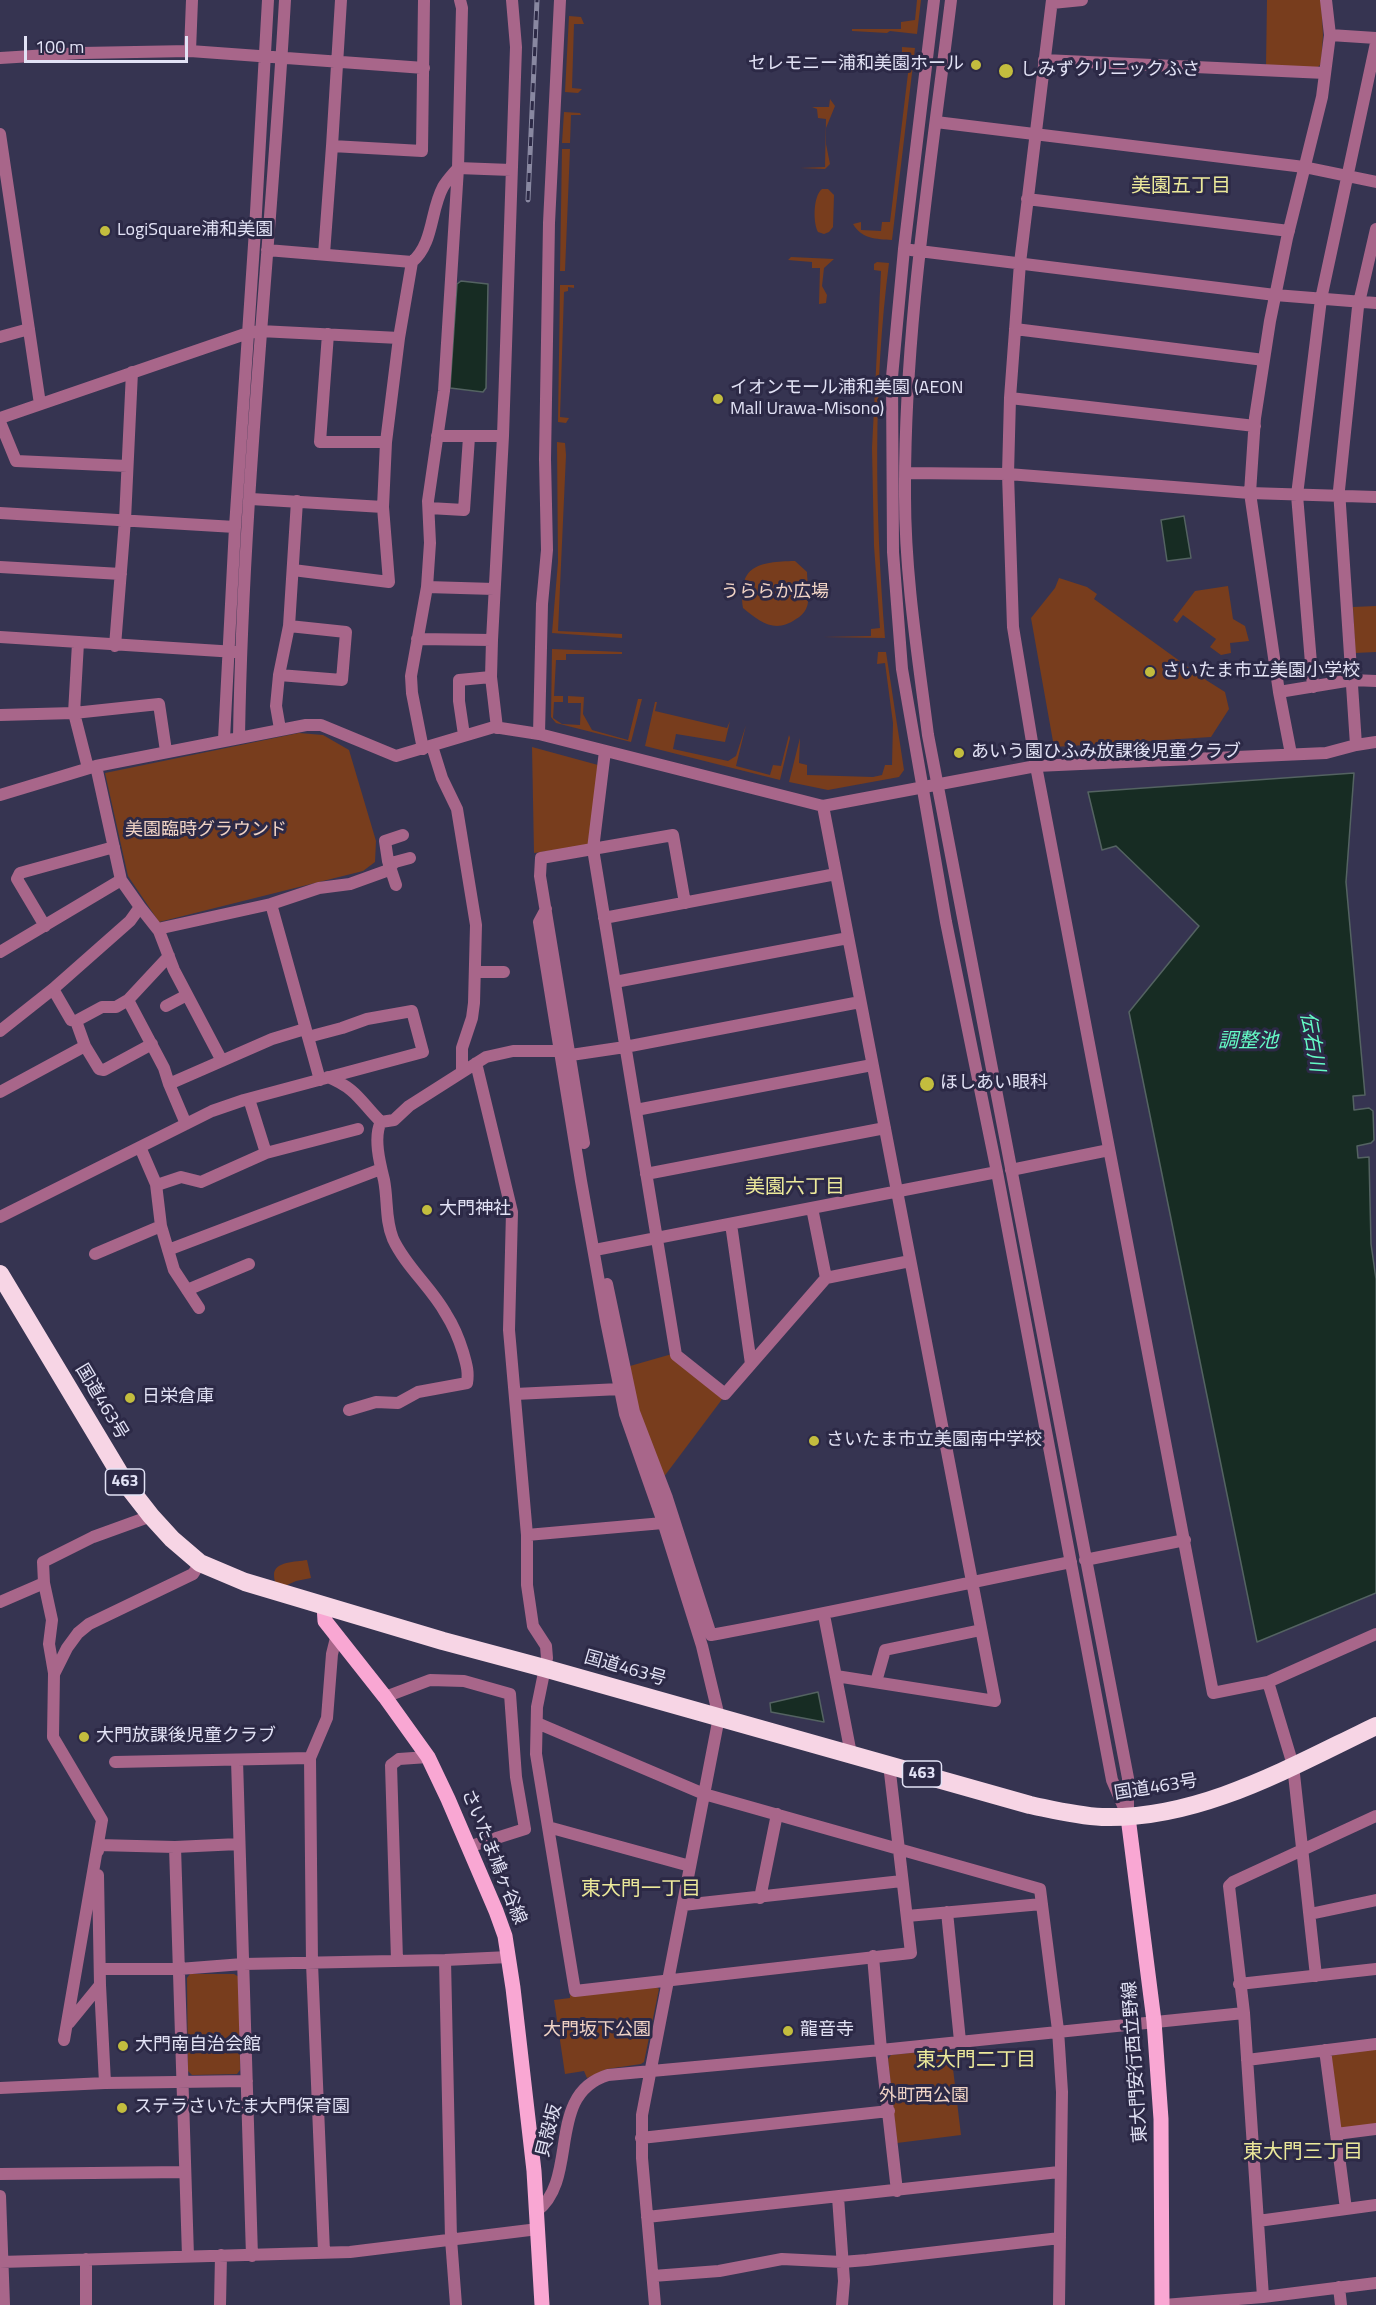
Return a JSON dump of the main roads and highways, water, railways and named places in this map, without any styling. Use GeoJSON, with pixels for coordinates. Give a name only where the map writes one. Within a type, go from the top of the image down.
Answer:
{"type":"FeatureCollection","features":[{"type":"Feature","properties":{"kind":"highway","name":"国道463号"},"geometry":{"type":"LineString","coordinates":[[2,1282],[113,1464],[151,1516],[172,1539],[200,1563],[245,1582],[443,1641],[1030,1805],[1072,1814],[1128,1817],[1208,1802],[1376,1726]]}},
{"type":"Feature","properties":{"kind":"main road","name":"さいたま鳩ヶ谷線"},"geometry":{"type":"LineString","coordinates":[[324,1605],[325,1621],[336,1638],[385,1697],[428,1757],[496,1911],[509,1957],[537,2211],[542,2305]]}},
{"type":"Feature","properties":{"kind":"main road","name":"東大門安行西立野線"},"geometry":{"type":"LineString","coordinates":[[1128,1817],[1154,2021],[1161,2119],[1163,2305]]}},
{"type":"Feature","properties":{"kind":"water"},"geometry":{"type":"Polygon","coordinates":[[[461,281],[488,284],[486,388],[483,392],[450,388],[457,284],[461,281]]]}},
{"type":"Feature","properties":{"kind":"water"},"geometry":{"type":"Polygon","coordinates":[[[1184,516],[1191,558],[1167,561],[1161,520],[1184,516]]]}},
{"type":"Feature","properties":{"kind":"water","name":"調整池"},"geometry":{"type":"Polygon","coordinates":[[[1354,773],[1346,882],[1365,1095],[1353,1096],[1354,1110],[1369,1108],[1373,1111],[1374,1140],[1371,1143],[1357,1146],[1358,1158],[1369,1157],[1371,1244],[1376,1279],[1376,1593],[1257,1642],[1129,1012],[1199,926],[1116,846],[1102,850],[1088,792],[1354,773]]]}},
{"type":"Feature","properties":{"kind":"water"},"geometry":{"type":"Polygon","coordinates":[[[818,1692],[824,1722],[771,1712],[770,1703],[818,1692]]]}},
{"type":"Feature","properties":{"kind":"railway"},"geometry":{"type":"LineString","coordinates":[[528,200],[537,0]]}},
{"type":"Feature","properties":{"kind":"place","name":"セレモニー浦和美園ホール"},"geometry":{"type":"Point","coordinates":[976,65]}},
{"type":"Feature","properties":{"kind":"place","name":"しみずクリニックふさ"},"geometry":{"type":"Point","coordinates":[1006,71]}},
{"type":"Feature","properties":{"kind":"place","name":"LogiSquare浦和美園"},"geometry":{"type":"Point","coordinates":[105,231]}},
{"type":"Feature","properties":{"kind":"place","name":"イオンモール浦和美園 (AEON Mall Urawa-Misono)"},"geometry":{"type":"Point","coordinates":[718,399]}},
{"type":"Feature","properties":{"kind":"place","name":"さいたま市立美園小学校"},"geometry":{"type":"Point","coordinates":[1150,672]}},
{"type":"Feature","properties":{"kind":"place","name":"あいう園ひふみ放課後児童クラブ"},"geometry":{"type":"Point","coordinates":[959,753]}},
{"type":"Feature","properties":{"kind":"place","name":"ほしあい眼科"},"geometry":{"type":"Point","coordinates":[927,1084]}},
{"type":"Feature","properties":{"kind":"place","name":"大門神社"},"geometry":{"type":"Point","coordinates":[427,1210]}},
{"type":"Feature","properties":{"kind":"place","name":"日栄倉庫"},"geometry":{"type":"Point","coordinates":[130,1398]}},
{"type":"Feature","properties":{"kind":"place","name":"さいたま市立美園南中学校"},"geometry":{"type":"Point","coordinates":[814,1441]}},
{"type":"Feature","properties":{"kind":"place","name":"大門放課後児童クラブ"},"geometry":{"type":"Point","coordinates":[84,1737]}},
{"type":"Feature","properties":{"kind":"place","name":"龍音寺"},"geometry":{"type":"Point","coordinates":[788,2031]}},
{"type":"Feature","properties":{"kind":"place","name":"大門南自治会館"},"geometry":{"type":"Point","coordinates":[123,2046]}},
{"type":"Feature","properties":{"kind":"place","name":"ステラさいたま大門保育園"},"geometry":{"type":"Point","coordinates":[122,2108]}},
{"type":"Feature","properties":{"kind":"district","name":"美園五丁目"},"geometry":{"type":"Point","coordinates":[1181,187]}},
{"type":"Feature","properties":{"kind":"district","name":"美園六丁目"},"geometry":{"type":"Point","coordinates":[795,1188]}},
{"type":"Feature","properties":{"kind":"district","name":"東大門一丁目"},"geometry":{"type":"Point","coordinates":[641,1890]}},
{"type":"Feature","properties":{"kind":"district","name":"東大門二丁目"},"geometry":{"type":"Point","coordinates":[976,2061]}},
{"type":"Feature","properties":{"kind":"district","name":"東大門三丁目"},"geometry":{"type":"Point","coordinates":[1303,2153]}},
{"type":"Feature","properties":{"kind":"park label","name":"うららか広場"},"geometry":{"type":"Point","coordinates":[775,593]}},
{"type":"Feature","properties":{"kind":"park label","name":"美園臨時グラウンド"},"geometry":{"type":"Point","coordinates":[206,831]}},
{"type":"Feature","properties":{"kind":"park label","name":"大門坂下公園"},"geometry":{"type":"Point","coordinates":[597,2031]}},
{"type":"Feature","properties":{"kind":"park label","name":"外町西公園"},"geometry":{"type":"Point","coordinates":[924,2097]}},
{"type":"Feature","properties":{"kind":"water label","name":"伝右川"},"geometry":{"type":"Point","coordinates":[1311,1042]}}]}
